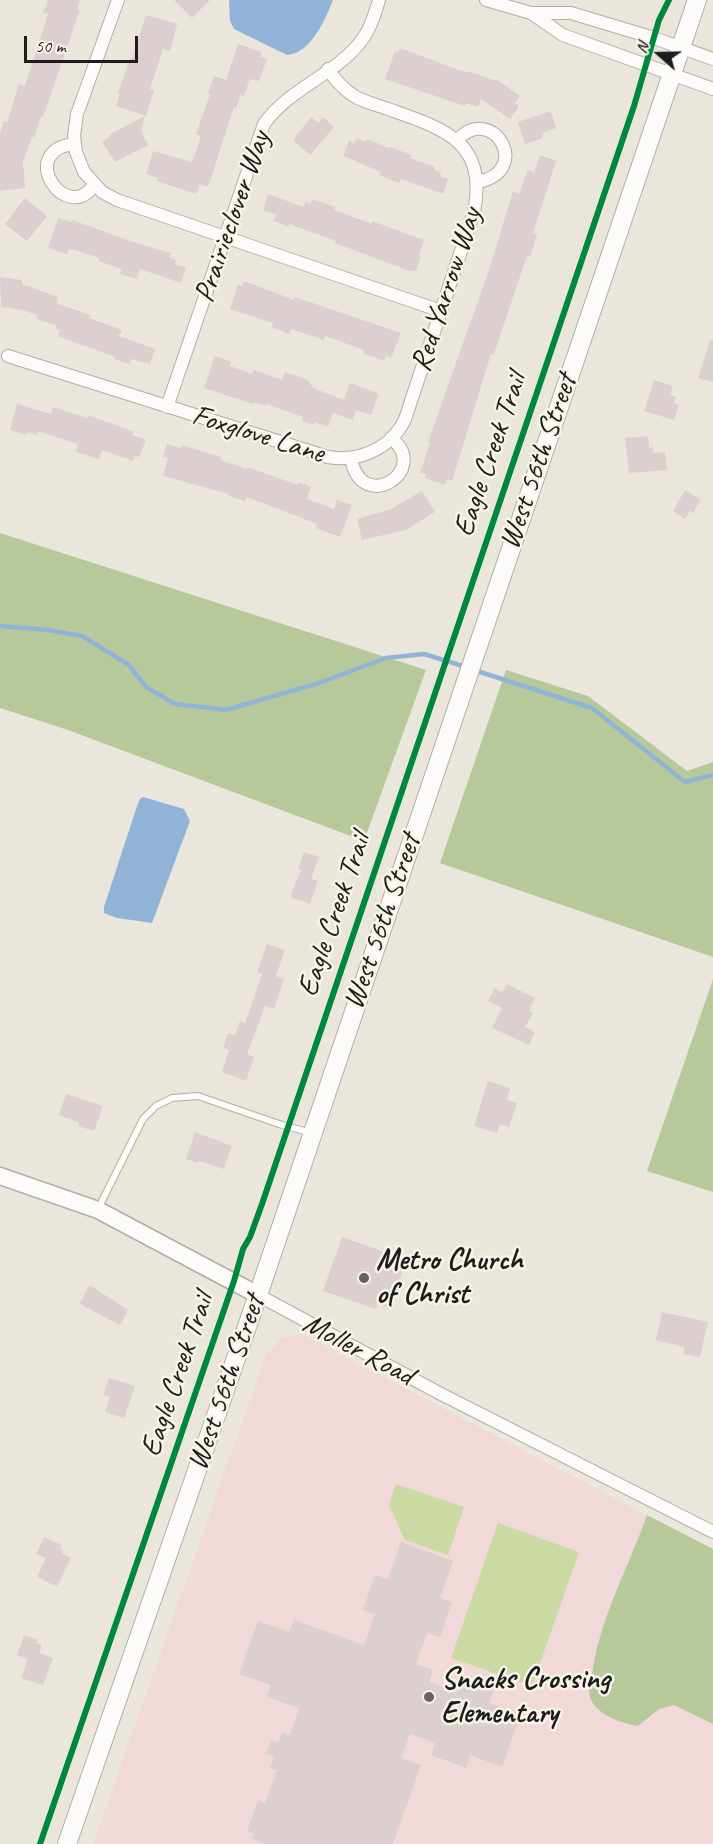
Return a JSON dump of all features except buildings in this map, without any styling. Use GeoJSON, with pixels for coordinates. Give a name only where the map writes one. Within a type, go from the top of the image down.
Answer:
{"type":"FeatureCollection","features":[{"type":"Feature","properties":{"kind":"main road","name":"West 56th Street"},"geometry":{"type":"LineString","coordinates":[[68,1844],[258,1295],[697,0]]}},
{"type":"Feature","properties":{"kind":"street"},"geometry":{"type":"LineString","coordinates":[[118,0],[75,124],[75,144],[81,167],[94,184],[117,200],[441,311]]}},
{"type":"Feature","properties":{"kind":"street","name":"Prairieclover Way"},"geometry":{"type":"LineString","coordinates":[[167,407],[264,124],[277,107],[357,47],[371,26],[379,0]]}},
{"type":"Feature","properties":{"kind":"street"},"geometry":{"type":"LineString","coordinates":[[486,0],[531,13],[571,14],[713,58]]}},
{"type":"Feature","properties":{"kind":"street"},"geometry":{"type":"LineString","coordinates":[[531,13],[563,35],[713,89]]}},
{"type":"Feature","properties":{"kind":"street","name":"Red Yarrow Way"},"geometry":{"type":"LineString","coordinates":[[328,69],[340,85],[360,99],[436,126],[457,140],[474,165],[478,195],[474,212],[412,398]]}},
{"type":"Feature","properties":{"kind":"street","name":"Red Yarrow Way"},"geometry":{"type":"LineString","coordinates":[[457,140],[463,134],[476,129],[490,131],[501,140],[505,151],[502,168],[493,178],[477,182]]}},
{"type":"Feature","properties":{"kind":"street"},"geometry":{"type":"LineString","coordinates":[[75,144],[60,147],[51,156],[47,176],[57,191],[65,195],[76,196],[85,193],[94,184]]}},
{"type":"Feature","properties":{"kind":"street","name":"Foxglove Lane"},"geometry":{"type":"LineString","coordinates":[[8,356],[338,459],[351,458],[375,450],[391,438],[402,424],[412,398]]}},
{"type":"Feature","properties":{"kind":"street","name":"Foxglove Lane"},"geometry":{"type":"LineString","coordinates":[[351,458],[354,471],[360,479],[375,486],[386,485],[399,475],[403,464],[402,450],[391,438]]}},
{"type":"Feature","properties":{"kind":"street","name":"Moller Road"},"geometry":{"type":"LineString","coordinates":[[0,1176],[98,1210],[439,1393],[713,1532]]}},
{"type":"Feature","properties":{"kind":"lane"},"geometry":{"type":"LineString","coordinates":[[98,1210],[143,1119],[156,1106],[172,1098],[198,1096],[312,1133]]}},
{"type":"Feature","properties":{"kind":"shaded area","name":"Snacks Crossing Elementary"},"geometry":{"type":"Polygon","coordinates":[[[302,1334],[713,1550],[713,1844],[93,1844],[266,1355],[282,1338],[302,1334]]]}},
{"type":"Feature","properties":{"kind":"green space"},"geometry":{"type":"Polygon","coordinates":[[[0,533],[426,670],[364,841],[68,730],[0,708],[0,533]]]}},
{"type":"Feature","properties":{"kind":"green space"},"geometry":{"type":"Polygon","coordinates":[[[506,670],[588,696],[687,771],[713,762],[713,957],[440,863],[506,670]]]}},
{"type":"Feature","properties":{"kind":"green space"},"geometry":{"type":"Polygon","coordinates":[[[713,979],[713,1192],[647,1171],[713,979]]]}},
{"type":"Feature","properties":{"kind":"green space"},"geometry":{"type":"Polygon","coordinates":[[[396,1484],[464,1507],[448,1555],[405,1540],[389,1505],[396,1484]]]}},
{"type":"Feature","properties":{"kind":"green space"},"geometry":{"type":"Polygon","coordinates":[[[647,1515],[713,1549],[713,1724],[674,1705],[659,1709],[638,1726],[631,1725],[607,1716],[591,1699],[589,1685],[603,1628],[647,1515]]]}},
{"type":"Feature","properties":{"kind":"green space"},"geometry":{"type":"Polygon","coordinates":[[[498,1523],[579,1552],[532,1686],[451,1658],[498,1523]]]}},
{"type":"Feature","properties":{"kind":"water"},"geometry":{"type":"Polygon","coordinates":[[[229,0],[333,0],[321,26],[310,42],[296,53],[287,55],[234,29],[230,21],[229,0]]]}},
{"type":"Feature","properties":{"kind":"water"},"geometry":{"type":"Polygon","coordinates":[[[143,797],[184,809],[190,821],[152,923],[117,918],[104,913],[137,806],[143,797]]]}},
{"type":"Feature","properties":{"kind":"waterway"},"geometry":{"type":"LineString","coordinates":[[0,626],[48,630],[82,636],[129,665],[146,687],[175,704],[226,710],[319,683],[386,658],[424,654],[466,667]]}},
{"type":"Feature","properties":{"kind":"waterway"},"geometry":{"type":"LineString","coordinates":[[474,670],[592,708],[685,782],[713,775]]}},
{"type":"Feature","properties":{"kind":"cycle path","name":"Eagle Creek Trail"},"geometry":{"type":"LineString","coordinates":[[40,1844],[234,1281],[243,1249],[262,1204],[634,106],[659,20],[669,0]]}},
{"type":"Feature","properties":{"kind":"place","name":"Metro Church of Christ"},"geometry":{"type":"Point","coordinates":[364,1278]}},
{"type":"Feature","properties":{"kind":"place","name":"Snacks Crossing Elementary"},"geometry":{"type":"Point","coordinates":[429,1697]}}]}
